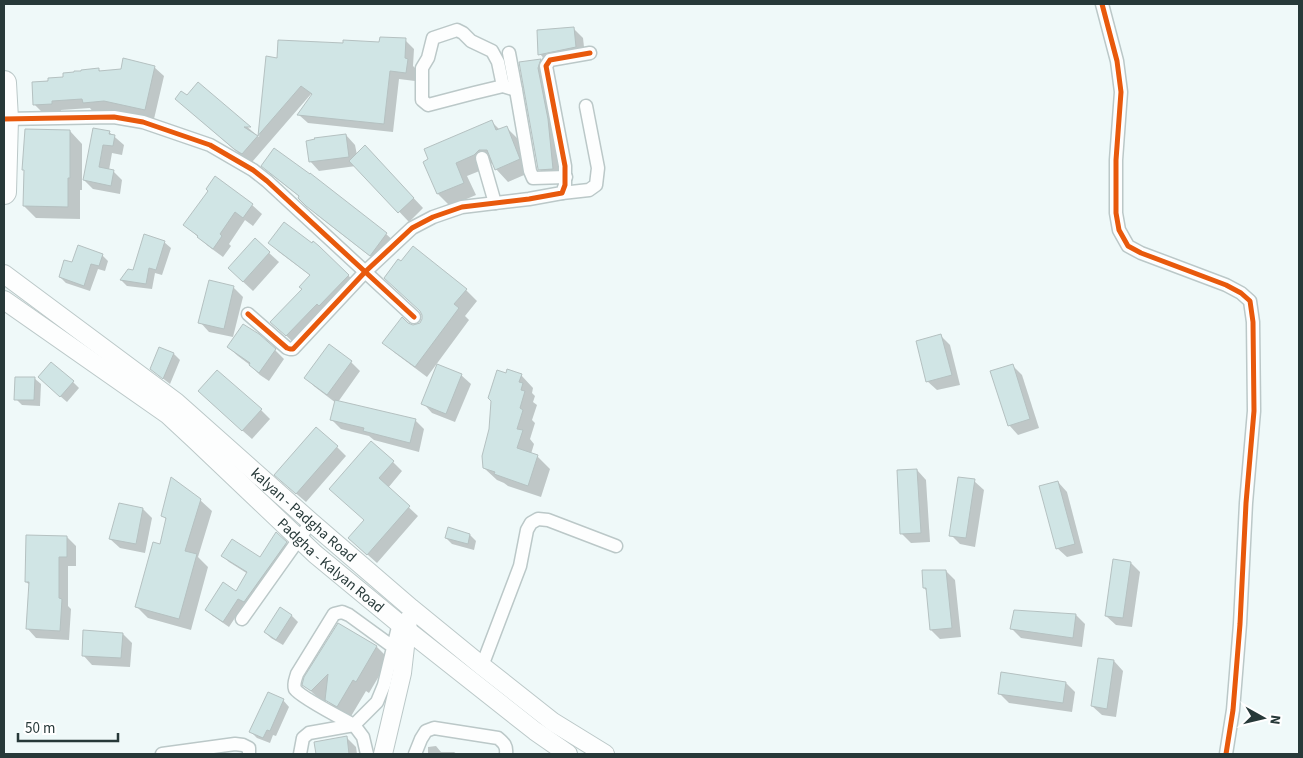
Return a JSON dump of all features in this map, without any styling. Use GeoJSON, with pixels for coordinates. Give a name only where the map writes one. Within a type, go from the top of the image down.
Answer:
{"type":"FeatureCollection","features":[{"type":"Feature","properties":{"kind":"highway"},"geometry":{"type":"LineString","coordinates":[[4,83],[4,192]]}},
{"type":"Feature","properties":{"kind":"main road","name":"kalyan - Padgha Road"},"geometry":{"type":"LineString","coordinates":[[4,274],[171,408],[239,469],[311,522],[482,666],[553,722],[605,754]]}},
{"type":"Feature","properties":{"kind":"main road"},"geometry":{"type":"LineString","coordinates":[[4,300],[171,408]]}},
{"type":"Feature","properties":{"kind":"main road","name":"Padgha - Kalyan Road"},"geometry":{"type":"LineString","coordinates":[[239,469],[315,554],[542,737],[568,754]]}},
{"type":"Feature","properties":{"kind":"main road"},"geometry":{"type":"LineString","coordinates":[[383,754],[402,673],[403,626],[411,608]]}},
{"type":"Feature","properties":{"kind":"main road"},"geometry":{"type":"LineString","coordinates":[[542,737],[553,722]]}},
{"type":"Feature","properties":{"kind":"street"},"geometry":{"type":"LineString","coordinates":[[1102,4],[1117,61],[1121,92],[1116,160],[1116,212],[1119,230],[1128,246],[1141,254],[1226,285],[1241,293],[1250,302],[1253,322],[1254,410],[1246,503],[1240,624],[1233,710],[1226,754]]}},
{"type":"Feature","properties":{"kind":"street"},"geometry":{"type":"LineString","coordinates":[[503,86],[498,62],[492,51],[471,41],[457,30],[434,38],[428,58],[422,68],[422,100],[428,105],[503,86],[516,90]]}},
{"type":"Feature","properties":{"kind":"street"},"geometry":{"type":"LineString","coordinates":[[509,53],[530,171],[533,178],[529,199]]}},
{"type":"Feature","properties":{"kind":"street"},"geometry":{"type":"LineString","coordinates":[[562,193],[566,177],[565,166],[546,66],[550,60],[590,53]]}},
{"type":"Feature","properties":{"kind":"street"},"geometry":{"type":"LineString","coordinates":[[248,314],[287,348],[293,349],[365,272],[412,228],[433,216],[462,206],[589,190],[596,185],[598,168],[586,106]]}},
{"type":"Feature","properties":{"kind":"street"},"geometry":{"type":"LineString","coordinates":[[5,119],[114,117],[143,122],[210,145],[253,170],[267,181],[414,317]]}},
{"type":"Feature","properties":{"kind":"street"},"geometry":{"type":"LineString","coordinates":[[482,158],[494,203]]}},
{"type":"Feature","properties":{"kind":"street"},"geometry":{"type":"LineString","coordinates":[[533,178],[566,177]]}},
{"type":"Feature","properties":{"kind":"street"},"geometry":{"type":"LineString","coordinates":[[482,666],[520,566],[527,530],[531,522],[538,518],[548,520],[616,546]]}},
{"type":"Feature","properties":{"kind":"street"},"geometry":{"type":"LineString","coordinates":[[242,619],[311,522]]}},
{"type":"Feature","properties":{"kind":"street"},"geometry":{"type":"LineString","coordinates":[[367,754],[364,737],[354,725],[303,696],[295,689],[294,682],[334,614],[342,612],[350,616],[393,647]]}},
{"type":"Feature","properties":{"kind":"street"},"geometry":{"type":"LineString","coordinates":[[300,754],[303,738],[309,733],[354,725],[377,702],[384,685],[393,647],[403,626]]}},
{"type":"Feature","properties":{"kind":"street"},"geometry":{"type":"LineString","coordinates":[[415,754],[426,731],[434,728],[498,738],[504,742],[506,754]]}},
{"type":"Feature","properties":{"kind":"street"},"geometry":{"type":"LineString","coordinates":[[162,754],[235,744],[249,748],[249,754]]}},
{"type":"Feature","properties":{"kind":"building"},"geometry":{"type":"Polygon","coordinates":[[[574,27],[576,47],[538,55],[537,30],[574,27]]]}},
{"type":"Feature","properties":{"kind":"building"},"geometry":{"type":"Polygon","coordinates":[[[380,37],[406,38],[405,58],[408,59],[406,73],[390,71],[384,124],[297,115],[312,94],[301,86],[258,136],[266,56],[277,58],[278,40],[343,43],[343,40],[379,42],[380,37]]]}},
{"type":"Feature","properties":{"kind":"building"},"geometry":{"type":"Polygon","coordinates":[[[123,58],[155,66],[145,110],[104,101],[83,103],[82,99],[52,101],[52,104],[33,105],[32,82],[48,81],[48,78],[63,77],[63,73],[74,71],[99,68],[99,71],[121,69],[123,58]]]}},
{"type":"Feature","properties":{"kind":"building"},"geometry":{"type":"Polygon","coordinates":[[[541,59],[538,68],[548,119],[553,169],[538,170],[519,62],[541,59]]]}},
{"type":"Feature","properties":{"kind":"building"},"geometry":{"type":"Polygon","coordinates":[[[198,82],[251,127],[244,127],[258,136],[242,154],[175,99],[181,91],[187,95],[198,82]]]}},
{"type":"Feature","properties":{"kind":"building"},"geometry":{"type":"Polygon","coordinates":[[[492,120],[496,130],[507,126],[520,159],[495,170],[487,150],[479,150],[474,155],[456,163],[464,183],[437,194],[423,162],[428,159],[424,149],[492,120]]]}},
{"type":"Feature","properties":{"kind":"building"},"geometry":{"type":"Polygon","coordinates":[[[93,128],[110,131],[109,134],[115,135],[113,146],[103,145],[99,167],[114,170],[111,186],[83,180],[93,128]]]}},
{"type":"Feature","properties":{"kind":"building"},"geometry":{"type":"Polygon","coordinates":[[[25,129],[70,130],[68,207],[23,206],[24,170],[22,170],[25,129]]]}},
{"type":"Feature","properties":{"kind":"building"},"geometry":{"type":"Polygon","coordinates":[[[346,134],[349,157],[309,162],[306,141],[314,138],[346,134]]]}},
{"type":"Feature","properties":{"kind":"building"},"geometry":{"type":"Polygon","coordinates":[[[365,145],[414,198],[398,213],[349,161],[365,145]]]}},
{"type":"Feature","properties":{"kind":"building"},"geometry":{"type":"Polygon","coordinates":[[[274,148],[310,173],[387,233],[370,256],[306,206],[298,198],[299,196],[261,166],[274,148]]]}},
{"type":"Feature","properties":{"kind":"building"},"geometry":{"type":"Polygon","coordinates":[[[215,176],[253,204],[243,218],[235,212],[220,234],[222,236],[213,249],[183,225],[208,191],[206,189],[215,176]]]}},
{"type":"Feature","properties":{"kind":"building"},"geometry":{"type":"Polygon","coordinates":[[[284,222],[312,243],[313,241],[349,275],[286,336],[270,322],[302,289],[299,287],[310,275],[268,243],[284,222]]]}},
{"type":"Feature","properties":{"kind":"building"},"geometry":{"type":"Polygon","coordinates":[[[144,234],[165,241],[156,270],[149,268],[146,284],[120,280],[128,269],[133,270],[144,234]]]}},
{"type":"Feature","properties":{"kind":"building"},"geometry":{"type":"Polygon","coordinates":[[[255,238],[270,252],[243,282],[228,268],[255,238]]]}},
{"type":"Feature","properties":{"kind":"building"},"geometry":{"type":"Polygon","coordinates":[[[78,245],[103,254],[99,266],[91,264],[84,286],[59,277],[64,260],[72,262],[78,245]]]}},
{"type":"Feature","properties":{"kind":"building"},"geometry":{"type":"Polygon","coordinates":[[[413,246],[467,289],[454,304],[459,308],[415,367],[382,343],[402,317],[413,325],[420,323],[422,319],[420,311],[384,278],[398,259],[401,261],[413,246]]]}},
{"type":"Feature","properties":{"kind":"building"},"geometry":{"type":"Polygon","coordinates":[[[209,280],[234,286],[224,329],[198,323],[209,280]]]}},
{"type":"Feature","properties":{"kind":"building"},"geometry":{"type":"Polygon","coordinates":[[[243,324],[259,334],[276,349],[259,373],[249,365],[250,363],[227,347],[243,324]]]}},
{"type":"Feature","properties":{"kind":"building"},"geometry":{"type":"Polygon","coordinates":[[[941,334],[952,375],[926,382],[916,341],[941,334]]]}},
{"type":"Feature","properties":{"kind":"building"},"geometry":{"type":"Polygon","coordinates":[[[329,344],[352,361],[327,395],[304,378],[329,344]]]}},
{"type":"Feature","properties":{"kind":"building"},"geometry":{"type":"Polygon","coordinates":[[[159,347],[174,353],[163,379],[150,369],[159,347]]]}},
{"type":"Feature","properties":{"kind":"building"},"geometry":{"type":"Polygon","coordinates":[[[51,362],[74,381],[60,397],[38,377],[51,362]]]}},
{"type":"Feature","properties":{"kind":"building"},"geometry":{"type":"Polygon","coordinates":[[[437,364],[462,374],[446,414],[421,404],[437,364]]]}},
{"type":"Feature","properties":{"kind":"building"},"geometry":{"type":"Polygon","coordinates":[[[1013,364],[1030,419],[1008,426],[990,371],[1013,364]]]}},
{"type":"Feature","properties":{"kind":"building"},"geometry":{"type":"Polygon","coordinates":[[[507,369],[522,374],[519,382],[523,383],[521,390],[525,391],[520,408],[523,410],[517,429],[523,430],[517,448],[538,455],[528,486],[483,468],[482,456],[489,429],[491,401],[488,398],[497,370],[506,373],[507,369]]]}},
{"type":"Feature","properties":{"kind":"building"},"geometry":{"type":"Polygon","coordinates":[[[217,370],[262,409],[242,431],[198,391],[217,370]]]}},
{"type":"Feature","properties":{"kind":"building"},"geometry":{"type":"Polygon","coordinates":[[[15,377],[35,377],[34,400],[14,400],[15,377]]]}},
{"type":"Feature","properties":{"kind":"building"},"geometry":{"type":"Polygon","coordinates":[[[335,400],[416,419],[410,443],[363,431],[364,428],[330,420],[335,400]]]}},
{"type":"Feature","properties":{"kind":"building"},"geometry":{"type":"Polygon","coordinates":[[[316,427],[338,446],[296,494],[274,475],[316,427]]]}},
{"type":"Feature","properties":{"kind":"building"},"geometry":{"type":"Polygon","coordinates":[[[371,441],[394,461],[379,478],[410,506],[367,555],[348,538],[364,520],[329,489],[371,441]]]}},
{"type":"Feature","properties":{"kind":"building"},"geometry":{"type":"Polygon","coordinates":[[[917,469],[921,533],[900,534],[897,470],[917,469]]]}},
{"type":"Feature","properties":{"kind":"building"},"geometry":{"type":"Polygon","coordinates":[[[171,477],[201,499],[185,551],[197,554],[179,619],[135,607],[153,542],[160,544],[166,518],[161,516],[171,477]]]}},
{"type":"Feature","properties":{"kind":"building"},"geometry":{"type":"Polygon","coordinates":[[[958,477],[975,479],[966,538],[949,536],[958,477]]]}},
{"type":"Feature","properties":{"kind":"building"},"geometry":{"type":"Polygon","coordinates":[[[1058,481],[1075,544],[1056,549],[1039,486],[1058,481]]]}},
{"type":"Feature","properties":{"kind":"building"},"geometry":{"type":"Polygon","coordinates":[[[119,503],[143,508],[136,544],[109,539],[119,503]]]}},
{"type":"Feature","properties":{"kind":"building"},"geometry":{"type":"Polygon","coordinates":[[[448,527],[470,534],[468,544],[445,538],[448,527]]]}},
{"type":"Feature","properties":{"kind":"building"},"geometry":{"type":"Polygon","coordinates":[[[276,532],[287,542],[244,602],[238,599],[223,622],[205,610],[223,582],[236,591],[247,572],[221,556],[232,539],[260,557],[276,532]]]}},
{"type":"Feature","properties":{"kind":"building"},"geometry":{"type":"Polygon","coordinates":[[[26,535],[67,536],[67,557],[59,557],[59,598],[62,599],[60,631],[26,629],[29,582],[25,582],[26,535]]]}},
{"type":"Feature","properties":{"kind":"building"},"geometry":{"type":"Polygon","coordinates":[[[1113,559],[1131,562],[1123,618],[1105,616],[1113,559]]]}},
{"type":"Feature","properties":{"kind":"building"},"geometry":{"type":"Polygon","coordinates":[[[922,570],[946,570],[952,628],[930,630],[926,588],[923,588],[922,570]]]}},
{"type":"Feature","properties":{"kind":"building"},"geometry":{"type":"Polygon","coordinates":[[[280,607],[292,615],[276,640],[264,632],[280,607]]]}},
{"type":"Feature","properties":{"kind":"building"},"geometry":{"type":"Polygon","coordinates":[[[1014,610],[1076,614],[1073,638],[1010,629],[1014,610]]]}},
{"type":"Feature","properties":{"kind":"building"},"geometry":{"type":"Polygon","coordinates":[[[338,623],[377,646],[356,682],[353,680],[337,707],[325,700],[328,674],[311,691],[302,685],[304,677],[338,623]]]}},
{"type":"Feature","properties":{"kind":"building"},"geometry":{"type":"Polygon","coordinates":[[[83,630],[123,633],[121,658],[82,656],[83,630]]]}},
{"type":"Feature","properties":{"kind":"building"},"geometry":{"type":"Polygon","coordinates":[[[1098,658],[1114,660],[1107,709],[1091,706],[1098,658]]]}},
{"type":"Feature","properties":{"kind":"building"},"geometry":{"type":"Polygon","coordinates":[[[1001,672],[1066,682],[1063,703],[998,694],[1001,672]]]}},
{"type":"Feature","properties":{"kind":"building"},"geometry":{"type":"Polygon","coordinates":[[[268,692],[284,699],[270,731],[267,730],[263,738],[249,732],[268,692]]]}},
{"type":"Feature","properties":{"kind":"building"},"geometry":{"type":"Polygon","coordinates":[[[347,736],[349,754],[316,754],[314,742],[347,736]]]}},
{"type":"Feature","properties":{"kind":"cycle path"},"geometry":{"type":"LineString","coordinates":[[1102,4],[1117,61],[1121,92],[1116,160],[1116,213],[1119,230],[1128,246],[1141,253],[1226,285],[1241,293],[1250,301],[1253,322],[1254,411],[1246,503],[1240,624],[1233,710],[1226,754]]}},
{"type":"Feature","properties":{"kind":"cycle path"},"geometry":{"type":"LineString","coordinates":[[248,314],[287,348],[293,349],[365,272],[412,228],[433,217],[462,207],[562,193],[565,185],[565,166],[546,66],[550,60],[590,53]]}},
{"type":"Feature","properties":{"kind":"cycle path"},"geometry":{"type":"LineString","coordinates":[[4,119],[114,117],[143,122],[210,145],[253,170],[267,181],[414,317]]}}]}
